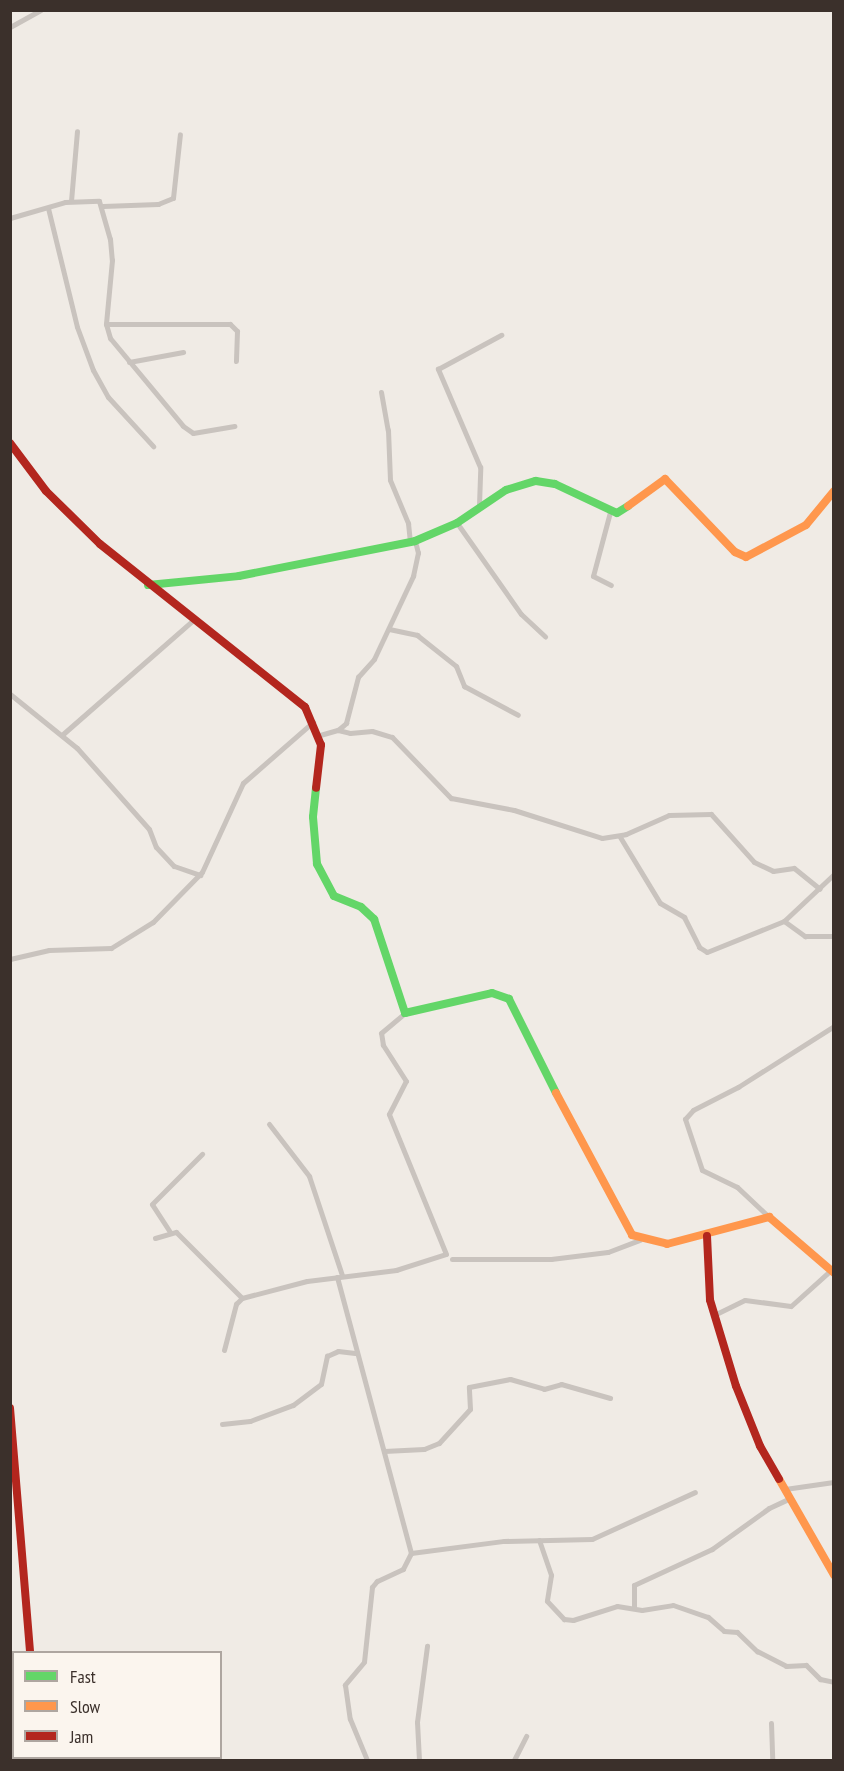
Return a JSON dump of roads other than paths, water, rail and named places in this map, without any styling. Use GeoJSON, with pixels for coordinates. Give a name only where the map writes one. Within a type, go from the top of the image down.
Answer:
{"type":"FeatureCollection","features":[{"type":"Feature","properties":{"kind":"street"},"geometry":{"type":"LineString","coordinates":[[10,27],[41,10]]}},
{"type":"Feature","properties":{"kind":"street"},"geometry":{"type":"LineString","coordinates":[[71,201],[77,131]]}},
{"type":"Feature","properties":{"kind":"street"},"geometry":{"type":"LineString","coordinates":[[103,206],[158,204],[173,198],[180,134]]}},
{"type":"Feature","properties":{"kind":"street"},"geometry":{"type":"LineString","coordinates":[[10,218],[71,201],[96,200],[103,206],[112,260],[106,324],[110,338],[189,431],[234,426]]}},
{"type":"Feature","properties":{"kind":"street"},"geometry":{"type":"LineString","coordinates":[[48,208],[77,327],[93,370],[108,397],[153,446]]}},
{"type":"Feature","properties":{"kind":"street"},"geometry":{"type":"LineString","coordinates":[[106,324],[230,324],[237,331],[236,361]]}},
{"type":"Feature","properties":{"kind":"street"},"geometry":{"type":"LineString","coordinates":[[479,505],[480,468],[438,369],[501,335]]}},
{"type":"Feature","properties":{"kind":"street"},"geometry":{"type":"LineString","coordinates":[[129,362],[183,352]]}},
{"type":"Feature","properties":{"kind":"street"},"geometry":{"type":"LineString","coordinates":[[338,730],[349,715],[358,677],[374,659],[416,564],[413,541],[406,517],[390,480],[388,430],[381,392]]}},
{"type":"Feature","properties":{"kind":"street"},"geometry":{"type":"LineString","coordinates":[[834,428],[834,448]]}},
{"type":"Feature","properties":{"kind":"street"},"geometry":{"type":"LineString","coordinates":[[10,443],[62,508],[192,621],[298,699],[314,721],[320,735],[313,817],[317,864],[334,896],[361,907],[374,919],[405,1013]]}},
{"type":"Feature","properties":{"kind":"street"},"geometry":{"type":"LineString","coordinates":[[148,585],[239,576],[413,541],[457,523],[479,505],[522,483],[546,481],[610,512],[627,509],[657,482],[665,479],[735,552],[746,557],[806,525],[834,491]]}},
{"type":"Feature","properties":{"kind":"street"},"geometry":{"type":"LineString","coordinates":[[610,512],[592,576],[611,585]]}},
{"type":"Feature","properties":{"kind":"street"},"geometry":{"type":"LineString","coordinates":[[457,523],[529,625],[544,636]]}},
{"type":"Feature","properties":{"kind":"street"},"geometry":{"type":"LineString","coordinates":[[63,734],[192,621]]}},
{"type":"Feature","properties":{"kind":"street"},"geometry":{"type":"LineString","coordinates":[[389,629],[417,634],[456,666],[464,686],[518,715]]}},
{"type":"Feature","properties":{"kind":"street"},"geometry":{"type":"LineString","coordinates":[[10,694],[63,734],[149,829],[156,847],[174,866],[200,875]]}},
{"type":"Feature","properties":{"kind":"street"},"geometry":{"type":"LineString","coordinates":[[10,958],[49,950],[116,947],[162,915],[200,875],[243,783],[314,721]]}},
{"type":"Feature","properties":{"kind":"street"},"geometry":{"type":"LineString","coordinates":[[320,735],[338,730],[372,730],[398,741],[451,798],[514,810],[602,838],[620,837],[669,815],[711,814],[754,862],[773,871],[794,868],[820,889]]}},
{"type":"Feature","properties":{"kind":"street"},"geometry":{"type":"LineString","coordinates":[[620,837],[660,903],[684,917],[704,951],[714,952],[784,921],[834,874]]}},
{"type":"Feature","properties":{"kind":"street"},"geometry":{"type":"LineString","coordinates":[[784,921],[805,936],[834,936]]}},
{"type":"Feature","properties":{"kind":"street"},"geometry":{"type":"LineString","coordinates":[[224,1350],[236,1304],[243,1298],[339,1276],[396,1270],[441,1259],[447,1252],[428,1215],[390,1117],[406,1081],[383,1045],[381,1033],[405,1013],[492,993],[509,999],[587,1156],[627,1227],[640,1240]]}},
{"type":"Feature","properties":{"kind":"street"},"geometry":{"type":"LineString","coordinates":[[714,1315],[745,1300],[791,1306],[832,1271],[738,1187],[702,1170],[685,1119],[693,1110],[738,1087],[834,1026]]}},
{"type":"Feature","properties":{"kind":"street"},"geometry":{"type":"LineString","coordinates":[[269,1124],[309,1176],[339,1276],[355,1353],[411,1553],[403,1569],[376,1581],[372,1587],[364,1662],[345,1685],[350,1719],[367,1761]]}},
{"type":"Feature","properties":{"kind":"street"},"geometry":{"type":"LineString","coordinates":[[170,1232],[152,1204],[202,1154]]}},
{"type":"Feature","properties":{"kind":"street"},"geometry":{"type":"LineString","coordinates":[[452,1259],[551,1259],[608,1252],[640,1240],[667,1244],[707,1236],[769,1217]]}},
{"type":"Feature","properties":{"kind":"street"},"geometry":{"type":"LineString","coordinates":[[155,1238],[170,1232],[179,1234],[243,1298]]}},
{"type":"Feature","properties":{"kind":"street"},"geometry":{"type":"LineString","coordinates":[[707,1236],[707,1281],[714,1315],[753,1433],[785,1489],[788,1499],[834,1575]]}},
{"type":"Feature","properties":{"kind":"street"},"geometry":{"type":"LineString","coordinates":[[222,1424],[250,1421],[293,1405],[321,1384],[327,1356],[338,1351],[355,1353]]}},
{"type":"Feature","properties":{"kind":"street"},"geometry":{"type":"LineString","coordinates":[[384,1451],[434,1447],[470,1408],[469,1387],[510,1379],[544,1389],[561,1384],[610,1398]]}},
{"type":"Feature","properties":{"kind":"street"},"geometry":{"type":"LineString","coordinates":[[10,1408],[30,1651]]}},
{"type":"Feature","properties":{"kind":"street"},"geometry":{"type":"LineString","coordinates":[[785,1489],[834,1482]]}},
{"type":"Feature","properties":{"kind":"street"},"geometry":{"type":"LineString","coordinates":[[411,1553],[446,1546],[539,1540],[584,1540],[604,1536],[695,1492]]}},
{"type":"Feature","properties":{"kind":"street"},"geometry":{"type":"LineString","coordinates":[[634,1608],[634,1585],[712,1550],[762,1513],[788,1499]]}},
{"type":"Feature","properties":{"kind":"street"},"geometry":{"type":"LineString","coordinates":[[539,1540],[551,1575],[547,1601],[559,1616],[570,1620],[609,1607],[634,1608],[670,1604],[708,1617],[722,1630],[737,1632],[757,1651],[790,1667],[810,1667],[818,1678],[834,1682]]}},
{"type":"Feature","properties":{"kind":"street"},"geometry":{"type":"LineString","coordinates":[[419,1761],[417,1722],[427,1646]]}},
{"type":"Feature","properties":{"kind":"street"},"geometry":{"type":"LineString","coordinates":[[771,1723],[772,1761]]}},
{"type":"Feature","properties":{"kind":"street"},"geometry":{"type":"LineString","coordinates":[[514,1761],[526,1736]]}}]}
